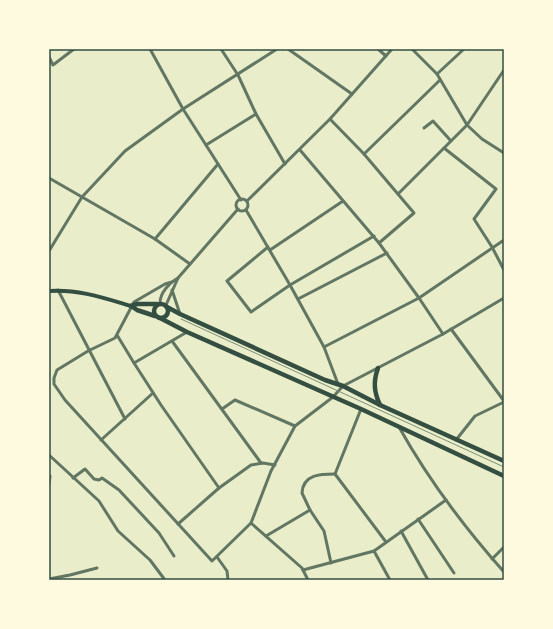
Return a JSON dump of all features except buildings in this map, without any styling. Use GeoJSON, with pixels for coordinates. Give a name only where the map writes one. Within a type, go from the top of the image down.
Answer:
{"type":"FeatureCollection","features":[{"type":"Feature","properties":{"kind":"main road"},"geometry":{"type":"LineString","coordinates":[[49,290],[92,294],[131,306],[137,310],[158,317],[187,332],[361,409],[504,476]]}},
{"type":"Feature","properties":{"kind":"main road"},"geometry":{"type":"LineString","coordinates":[[131,306],[137,304],[158,304],[167,306],[180,314],[325,380],[343,386],[380,405],[504,461]]}},
{"type":"Feature","properties":{"kind":"main road"},"geometry":{"type":"LineString","coordinates":[[158,304],[154,310],[158,317]]}},
{"type":"Feature","properties":{"kind":"main road"},"geometry":{"type":"LineString","coordinates":[[158,317],[164,317],[167,315],[167,306]]}},
{"type":"Feature","properties":{"kind":"main road"},"geometry":{"type":"LineString","coordinates":[[378,368],[374,387],[380,405]]}},
{"type":"Feature","properties":{"kind":"street"},"geometry":{"type":"LineString","coordinates":[[49,57],[53,65],[74,49]]}},
{"type":"Feature","properties":{"kind":"street"},"geometry":{"type":"LineString","coordinates":[[150,49],[183,109],[218,164],[241,200],[247,201]]}},
{"type":"Feature","properties":{"kind":"street"},"geometry":{"type":"LineString","coordinates":[[221,49],[238,75],[256,114],[286,164]]}},
{"type":"Feature","properties":{"kind":"street"},"geometry":{"type":"LineString","coordinates":[[49,251],[82,197],[125,151],[183,109],[277,49]]}},
{"type":"Feature","properties":{"kind":"street"},"geometry":{"type":"LineString","coordinates":[[288,49],[352,94]]}},
{"type":"Feature","properties":{"kind":"street"},"geometry":{"type":"LineString","coordinates":[[378,49],[386,56]]}},
{"type":"Feature","properties":{"kind":"street"},"geometry":{"type":"LineString","coordinates":[[247,201],[330,119],[392,49]]}},
{"type":"Feature","properties":{"kind":"street"},"geometry":{"type":"LineString","coordinates":[[412,49],[437,74],[467,125],[482,139],[504,153]]}},
{"type":"Feature","properties":{"kind":"street"},"geometry":{"type":"LineString","coordinates":[[437,74],[464,49]]}},
{"type":"Feature","properties":{"kind":"street"},"geometry":{"type":"LineString","coordinates":[[398,194],[467,125],[504,70]]}},
{"type":"Feature","properties":{"kind":"street"},"geometry":{"type":"LineString","coordinates":[[364,154],[440,80]]}},
{"type":"Feature","properties":{"kind":"street"},"geometry":{"type":"LineString","coordinates":[[206,145],[256,114]]}},
{"type":"Feature","properties":{"kind":"street"},"geometry":{"type":"LineString","coordinates":[[330,119],[364,154],[414,213],[379,243]]}},
{"type":"Feature","properties":{"kind":"street"},"geometry":{"type":"LineString","coordinates":[[424,128],[433,121],[451,141]]}},
{"type":"Feature","properties":{"kind":"street"},"geometry":{"type":"LineString","coordinates":[[444,148],[496,189],[474,219],[492,247],[504,270]]}},
{"type":"Feature","properties":{"kind":"street"},"geometry":{"type":"LineString","coordinates":[[300,150],[374,236],[443,334]]}},
{"type":"Feature","properties":{"kind":"street"},"geometry":{"type":"LineString","coordinates":[[155,239],[218,164]]}},
{"type":"Feature","properties":{"kind":"street"},"geometry":{"type":"LineString","coordinates":[[49,178],[155,239],[190,264]]}},
{"type":"Feature","properties":{"kind":"street"},"geometry":{"type":"LineString","coordinates":[[167,306],[178,278],[238,209],[237,204],[241,200]]}},
{"type":"Feature","properties":{"kind":"street"},"geometry":{"type":"LineString","coordinates":[[247,201],[248,207],[246,210],[324,347],[338,384]]}},
{"type":"Feature","properties":{"kind":"street"},"geometry":{"type":"LineString","coordinates":[[343,201],[269,249],[227,281],[250,312],[290,285],[374,236]]}},
{"type":"Feature","properties":{"kind":"street"},"geometry":{"type":"LineString","coordinates":[[238,209],[242,211],[246,210]]}},
{"type":"Feature","properties":{"kind":"street"},"geometry":{"type":"LineString","coordinates":[[324,347],[419,298],[504,240]]}},
{"type":"Feature","properties":{"kind":"street"},"geometry":{"type":"LineString","coordinates":[[298,299],[387,253]]}},
{"type":"Feature","properties":{"kind":"street"},"geometry":{"type":"LineString","coordinates":[[158,304],[166,288],[178,278]]}},
{"type":"Feature","properties":{"kind":"street"},"geometry":{"type":"LineString","coordinates":[[172,282],[165,284],[136,300],[131,306],[118,335],[57,370],[54,378],[54,384],[61,395],[212,561],[251,523],[275,465],[295,426],[333,397],[343,386],[443,334],[504,298]]}},
{"type":"Feature","properties":{"kind":"street"},"geometry":{"type":"LineString","coordinates":[[58,290],[88,351],[125,419]]}},
{"type":"Feature","properties":{"kind":"street"},"geometry":{"type":"LineString","coordinates":[[172,290],[180,314]]}},
{"type":"Feature","properties":{"kind":"street"},"geometry":{"type":"LineString","coordinates":[[451,329],[504,402],[475,416],[456,440]]}},
{"type":"Feature","properties":{"kind":"street"},"geometry":{"type":"LineString","coordinates":[[134,363],[187,332]]}},
{"type":"Feature","properties":{"kind":"street"},"geometry":{"type":"LineString","coordinates":[[118,335],[153,393],[219,488]]}},
{"type":"Feature","properties":{"kind":"street"},"geometry":{"type":"LineString","coordinates":[[172,341],[261,463]]}},
{"type":"Feature","properties":{"kind":"street"},"geometry":{"type":"LineString","coordinates":[[102,440],[153,393]]}},
{"type":"Feature","properties":{"kind":"street"},"geometry":{"type":"LineString","coordinates":[[222,409],[235,400],[295,426]]}},
{"type":"Feature","properties":{"kind":"street"},"geometry":{"type":"LineString","coordinates":[[335,474],[361,409]]}},
{"type":"Feature","properties":{"kind":"street"},"geometry":{"type":"LineString","coordinates":[[399,427],[410,447],[446,500],[468,530],[504,572]]}},
{"type":"Feature","properties":{"kind":"street"},"geometry":{"type":"LineString","coordinates":[[49,455],[99,501],[118,531],[126,540],[150,560],[166,580]]}},
{"type":"Feature","properties":{"kind":"street"},"geometry":{"type":"LineString","coordinates":[[178,524],[219,488],[251,465],[261,463],[275,465]]}},
{"type":"Feature","properties":{"kind":"street"},"geometry":{"type":"LineString","coordinates":[[73,478],[85,469],[94,479],[99,480],[102,478],[119,490],[159,533],[174,556]]}},
{"type":"Feature","properties":{"kind":"street"},"geometry":{"type":"LineString","coordinates":[[331,562],[324,531],[310,510],[302,493],[304,484],[310,478],[317,475],[335,474]]}},
{"type":"Feature","properties":{"kind":"street"},"geometry":{"type":"LineString","coordinates":[[335,474],[386,542]]}},
{"type":"Feature","properties":{"kind":"street"},"geometry":{"type":"LineString","coordinates":[[49,484],[50,476]]}},
{"type":"Feature","properties":{"kind":"street"},"geometry":{"type":"LineString","coordinates":[[303,570],[374,551],[446,500]]}},
{"type":"Feature","properties":{"kind":"street"},"geometry":{"type":"LineString","coordinates":[[266,536],[310,510]]}},
{"type":"Feature","properties":{"kind":"street"},"geometry":{"type":"LineString","coordinates":[[418,519],[454,573]]}},
{"type":"Feature","properties":{"kind":"street"},"geometry":{"type":"LineString","coordinates":[[251,523],[302,568],[308,580]]}},
{"type":"Feature","properties":{"kind":"street"},"geometry":{"type":"LineString","coordinates":[[401,531],[428,580]]}},
{"type":"Feature","properties":{"kind":"street"},"geometry":{"type":"LineString","coordinates":[[492,559],[504,546]]}},
{"type":"Feature","properties":{"kind":"street"},"geometry":{"type":"LineString","coordinates":[[374,551],[390,580]]}},
{"type":"Feature","properties":{"kind":"street"},"geometry":{"type":"LineString","coordinates":[[217,557],[227,571],[228,580]]}},
{"type":"Feature","properties":{"kind":"street"},"geometry":{"type":"LineString","coordinates":[[49,579],[97,568]]}},
{"type":"Feature","properties":{"kind":"tram line"},"geometry":{"type":"LineString","coordinates":[[181,319],[504,467]]}}]}
